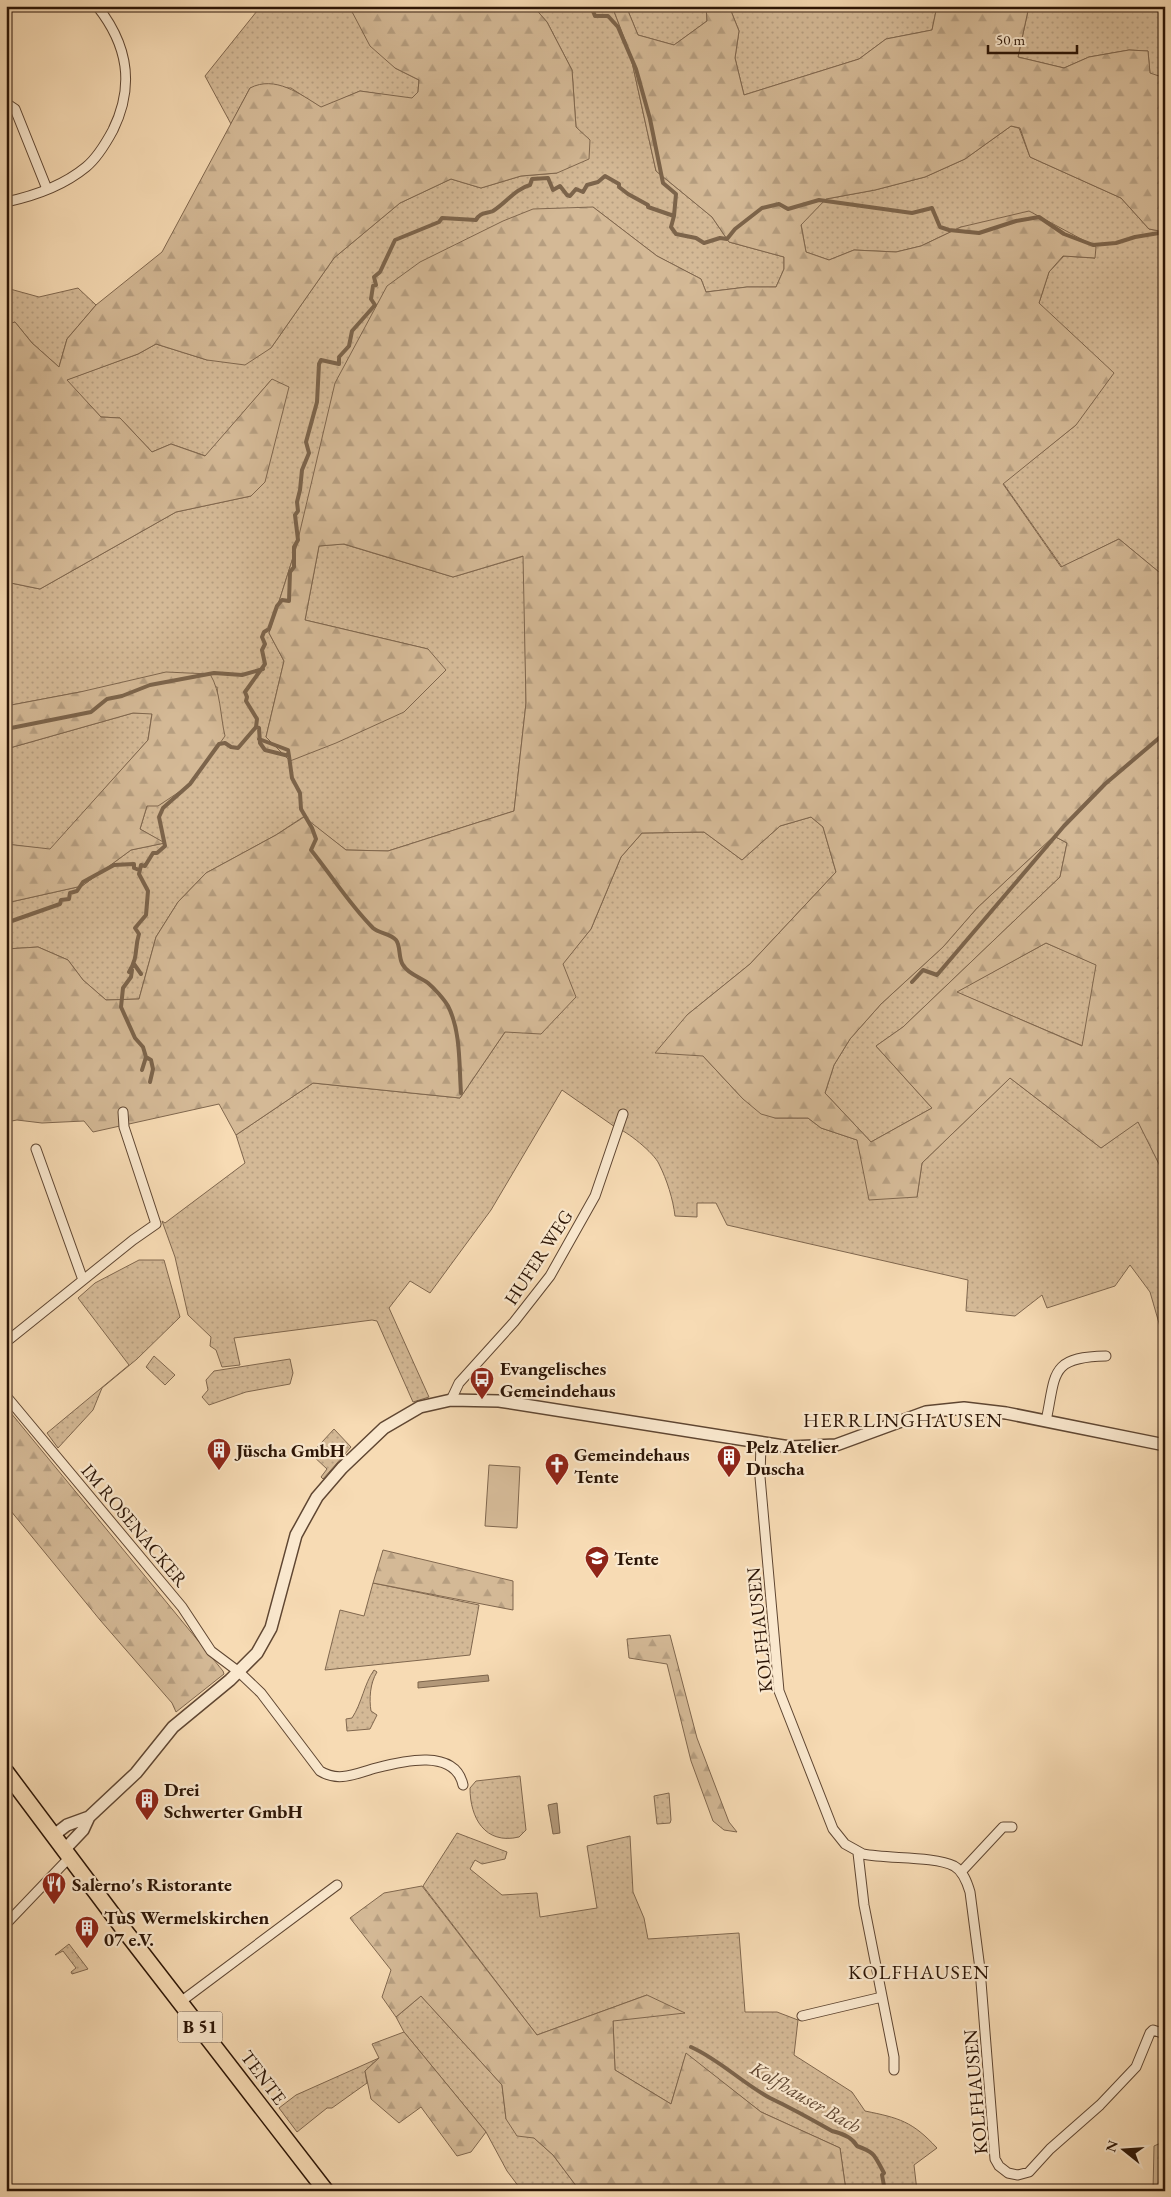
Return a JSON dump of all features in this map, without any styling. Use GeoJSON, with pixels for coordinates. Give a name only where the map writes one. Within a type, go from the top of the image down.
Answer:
{"type":"FeatureCollection","features":[{"type":"Feature","properties":{"kind":"main road","name":"TENTE"},"geometry":{"type":"LineString","coordinates":[[6,1772],[180,2003],[326,2191]]}},
{"type":"Feature","properties":{"kind":"street"},"geometry":{"type":"LineString","coordinates":[[6,202],[47,190],[68,180],[87,166],[110,136],[118,119],[124,100],[126,69],[117,35],[97,6]]}},
{"type":"Feature","properties":{"kind":"street"},"geometry":{"type":"LineString","coordinates":[[6,103],[15,109],[47,190]]}},
{"type":"Feature","properties":{"kind":"street"},"geometry":{"type":"LineString","coordinates":[[6,1342],[156,1224],[124,1127],[123,1112]]}},
{"type":"Feature","properties":{"kind":"street","name":"HUFER WEG"},"geometry":{"type":"LineString","coordinates":[[451,1400],[459,1383],[514,1322],[550,1276],[595,1196],[623,1114]]}},
{"type":"Feature","properties":{"kind":"street"},"geometry":{"type":"LineString","coordinates":[[36,1149],[83,1280]]}},
{"type":"Feature","properties":{"kind":"street"},"geometry":{"type":"LineString","coordinates":[[1046,1421],[1055,1377],[1061,1365],[1081,1357],[1106,1356]]}},
{"type":"Feature","properties":{"kind":"street","name":"IM ROSENACKER"},"geometry":{"type":"LineString","coordinates":[[6,1396],[182,1607],[212,1651],[239,1672]]}},
{"type":"Feature","properties":{"kind":"street"},"geometry":{"type":"LineString","coordinates":[[6,1924],[68,1853],[89,1817],[136,1773],[164,1737],[182,1719],[230,1680],[257,1653],[271,1628],[294,1543],[304,1518],[317,1497],[348,1462],[384,1428],[420,1407],[451,1400],[499,1401],[790,1447],[836,1445],[926,1412],[947,1409],[984,1410],[1165,1445]]}},
{"type":"Feature","properties":{"kind":"street","name":"KOLFHAUSEN"},"geometry":{"type":"LineString","coordinates":[[760,1443],[760,1477],[779,1691],[833,1829],[841,1841],[858,1853]]}},
{"type":"Feature","properties":{"kind":"street"},"geometry":{"type":"LineString","coordinates":[[239,1672],[261,1693],[314,1765],[327,1776],[352,1776],[394,1764],[438,1760],[454,1766],[459,1772],[463,1785]]}},
{"type":"Feature","properties":{"kind":"street"},"geometry":{"type":"LineString","coordinates":[[54,1835],[67,1825],[89,1817]]}},
{"type":"Feature","properties":{"kind":"street"},"geometry":{"type":"LineString","coordinates":[[894,2070],[894,2058],[864,1905],[858,1853],[936,1862],[953,1866],[961,1872],[1003,1827],[1012,1827]]}},
{"type":"Feature","properties":{"kind":"street","name":"KOLFHAUSEN"},"geometry":{"type":"LineString","coordinates":[[961,1872],[970,1892],[980,1968],[995,2159],[999,2166],[1008,2173],[1018,2175],[1029,2172],[1050,2149],[1100,2104],[1136,2067],[1150,2033],[1154,2030],[1165,2034]]}},
{"type":"Feature","properties":{"kind":"street"},"geometry":{"type":"LineString","coordinates":[[180,2003],[337,1885]]}},
{"type":"Feature","properties":{"kind":"street"},"geometry":{"type":"LineString","coordinates":[[802,2016],[882,1997]]}},
{"type":"Feature","properties":{"kind":"green space"},"geometry":{"type":"Polygon","coordinates":[[[261,6],[349,6],[395,68],[419,80],[418,92],[411,99],[360,91],[321,108],[291,88],[250,88],[231,124],[205,76],[261,6]]]}},
{"type":"Feature","properties":{"kind":"green space"},"geometry":{"type":"Polygon","coordinates":[[[349,6],[533,6],[547,22],[572,70],[576,127],[590,140],[589,159],[557,173],[521,176],[481,188],[451,179],[400,203],[334,258],[271,348],[245,365],[207,360],[156,344],[138,354],[67,380],[101,417],[120,418],[152,452],[171,444],[205,456],[272,379],[289,387],[265,482],[251,496],[176,512],[40,589],[6,582],[6,325],[15,322],[32,343],[59,367],[67,339],[96,305],[162,252],[250,88],[259,85],[278,85],[296,92],[321,107],[360,91],[412,98],[418,92],[419,80],[395,68],[370,46],[349,6]]]}},
{"type":"Feature","properties":{"kind":"green space"},"geometry":{"type":"Polygon","coordinates":[[[533,6],[612,6],[630,53],[656,171],[712,217],[729,242],[784,257],[784,269],[776,287],[747,287],[706,292],[701,279],[657,256],[593,207],[296,548],[269,633],[284,661],[266,737],[428,649],[305,620],[319,546],[343,544],[453,577],[524,556],[526,703],[514,811],[388,851],[346,850],[303,817],[276,835],[206,873],[178,902],[156,937],[139,999],[106,1000],[83,980],[68,960],[38,947],[6,949],[6,903],[82,886],[131,850],[164,843],[140,829],[147,806],[219,710],[217,687],[80,692],[6,706],[6,582],[40,589],[176,512],[251,496],[272,379],[206,456],[171,444],[152,452],[120,418],[101,417],[66,380],[138,354],[156,344],[207,360],[271,348],[334,258],[400,203],[451,179],[481,188],[521,176],[557,173],[589,140],[576,127],[572,70],[547,22],[533,6]]]}},
{"type":"Feature","properties":{"kind":"green space"},"geometry":{"type":"Polygon","coordinates":[[[612,6],[626,6],[638,35],[674,45],[707,21],[706,6],[729,6],[739,31],[735,58],[744,95],[859,59],[886,39],[932,30],[937,6],[1029,6],[1018,57],[1064,68],[1089,57],[1129,50],[1148,51],[1150,73],[1165,78],[1165,232],[1149,229],[1121,198],[1030,157],[1020,128],[1011,126],[965,159],[925,177],[875,190],[826,199],[801,225],[806,252],[829,260],[854,250],[896,252],[921,246],[961,227],[1029,211],[1096,247],[1095,258],[1063,256],[1049,272],[1039,303],[1114,373],[1076,425],[1003,484],[1061,567],[1119,539],[1165,577],[1165,1176],[1138,1122],[1101,1148],[1010,1078],[922,1163],[917,1197],[869,1200],[857,1140],[821,1128],[808,1118],[775,1118],[761,1114],[743,1099],[703,1056],[655,1053],[687,1015],[750,964],[836,872],[823,827],[811,817],[780,826],[742,860],[704,832],[642,833],[621,857],[591,929],[563,964],[576,997],[541,1034],[505,1032],[460,1098],[313,1083],[236,1135],[219,1104],[93,1132],[84,1121],[42,1123],[17,1120],[6,1122],[6,949],[38,947],[68,960],[83,980],[106,1000],[139,999],[156,937],[178,902],[206,873],[276,835],[304,817],[346,850],[388,851],[514,811],[526,703],[523,556],[453,577],[344,544],[319,546],[305,620],[428,649],[446,670],[404,712],[336,743],[290,761],[266,737],[284,661],[269,633],[296,548],[335,383],[387,286],[420,262],[503,221],[533,209],[593,207],[657,256],[701,279],[706,292],[747,287],[776,287],[784,269],[784,257],[729,242],[712,217],[656,171],[630,53],[612,6]],[[1054,836],[977,908],[943,947],[881,1004],[850,1039],[834,1065],[825,1093],[871,1142],[932,1108],[876,1046],[903,1027],[1060,877],[1067,843],[1054,836]],[[1046,943],[957,992],[1082,1046],[1096,965],[1046,943]]]}},
{"type":"Feature","properties":{"kind":"green space"},"geometry":{"type":"Polygon","coordinates":[[[626,6],[706,6],[707,21],[674,45],[638,35],[626,6]]]}},
{"type":"Feature","properties":{"kind":"green space"},"geometry":{"type":"Polygon","coordinates":[[[729,6],[937,6],[932,30],[886,39],[859,59],[744,95],[735,58],[739,31],[729,6]]]}},
{"type":"Feature","properties":{"kind":"green space"},"geometry":{"type":"Polygon","coordinates":[[[1029,6],[1165,6],[1165,78],[1150,74],[1148,51],[1129,50],[1089,57],[1064,68],[1018,57],[1029,6]]]}},
{"type":"Feature","properties":{"kind":"green space"},"geometry":{"type":"Polygon","coordinates":[[[1011,126],[1019,128],[1030,157],[1121,198],[1149,229],[1165,232],[1165,577],[1119,539],[1062,567],[1003,483],[1076,425],[1039,303],[1049,272],[1064,256],[1095,258],[961,227],[921,246],[896,252],[854,250],[829,260],[806,252],[801,224],[826,199],[875,190],[925,177],[965,159],[1011,126]]]}},
{"type":"Feature","properties":{"kind":"green space"},"geometry":{"type":"Polygon","coordinates":[[[78,288],[96,305],[67,339],[59,367],[32,343],[15,322],[6,325],[6,291],[10,289],[39,297],[78,288]]]}},
{"type":"Feature","properties":{"kind":"green space"},"geometry":{"type":"Polygon","coordinates":[[[166,672],[210,674],[218,696],[225,736],[191,784],[158,806],[147,806],[140,829],[165,843],[131,850],[82,886],[6,903],[6,844],[50,849],[148,740],[152,714],[133,713],[6,749],[6,706],[80,692],[166,672]]]}},
{"type":"Feature","properties":{"kind":"green space"},"geometry":{"type":"Polygon","coordinates":[[[133,713],[152,713],[148,740],[50,850],[6,844],[6,749],[133,713]]]}},
{"type":"Feature","properties":{"kind":"green space"},"geometry":{"type":"Polygon","coordinates":[[[811,817],[823,827],[836,872],[750,964],[687,1015],[703,1056],[743,1099],[775,1118],[808,1118],[821,1128],[857,1140],[917,1197],[922,1163],[1010,1078],[1101,1148],[1138,1121],[1165,1176],[1165,1344],[1150,1292],[1130,1265],[1115,1286],[1047,1308],[1042,1295],[1015,1316],[966,1311],[968,1280],[727,1225],[716,1203],[697,1203],[697,1217],[675,1216],[667,1183],[659,1164],[652,1154],[633,1138],[562,1090],[491,1210],[430,1293],[410,1281],[389,1308],[429,1397],[413,1402],[377,1321],[372,1320],[234,1338],[240,1365],[222,1367],[216,1350],[210,1346],[211,1337],[188,1315],[175,1257],[162,1221],[165,1223],[245,1163],[236,1135],[313,1083],[460,1098],[505,1032],[591,929],[621,857],[642,833],[704,832],[742,860],[780,826],[811,817]]]}},
{"type":"Feature","properties":{"kind":"green space"},"geometry":{"type":"Polygon","coordinates":[[[1054,836],[1067,843],[1060,877],[903,1027],[876,1046],[932,1108],[871,1142],[825,1093],[834,1065],[850,1039],[881,1004],[943,947],[977,908],[1054,836]]]}},
{"type":"Feature","properties":{"kind":"green space"},"geometry":{"type":"Polygon","coordinates":[[[1046,943],[1097,965],[1083,1046],[956,992],[1046,943]]]}},
{"type":"Feature","properties":{"kind":"green space"},"geometry":{"type":"Polygon","coordinates":[[[139,1260],[164,1260],[180,1317],[137,1359],[102,1388],[93,1410],[58,1448],[47,1433],[129,1365],[78,1298],[95,1283],[139,1260]]]}},
{"type":"Feature","properties":{"kind":"green space"},"geometry":{"type":"Polygon","coordinates":[[[154,1356],[175,1375],[165,1385],[146,1367],[154,1356]]]}},
{"type":"Feature","properties":{"kind":"green space"},"geometry":{"type":"Polygon","coordinates":[[[290,1359],[293,1373],[290,1384],[246,1392],[209,1405],[202,1397],[208,1390],[206,1380],[214,1371],[290,1359]]]}},
{"type":"Feature","properties":{"kind":"green space"},"geometry":{"type":"Polygon","coordinates":[[[6,1407],[223,1671],[224,1674],[176,1712],[172,1703],[100,1620],[6,1505],[6,1407]]]}},
{"type":"Feature","properties":{"kind":"green space"},"geometry":{"type":"Polygon","coordinates":[[[334,1429],[351,1447],[323,1479],[321,1477],[327,1469],[311,1454],[334,1429]]]}},
{"type":"Feature","properties":{"kind":"green space"},"geometry":{"type":"Polygon","coordinates":[[[489,1465],[520,1467],[517,1528],[485,1526],[489,1465]]]}},
{"type":"Feature","properties":{"kind":"green space"},"geometry":{"type":"Polygon","coordinates":[[[383,1550],[513,1581],[513,1610],[373,1583],[383,1550]]]}},
{"type":"Feature","properties":{"kind":"green space"},"geometry":{"type":"Polygon","coordinates":[[[373,1583],[479,1605],[470,1655],[325,1670],[340,1610],[364,1616],[373,1583]]]}},
{"type":"Feature","properties":{"kind":"green space"},"geometry":{"type":"Polygon","coordinates":[[[670,1635],[697,1738],[729,1822],[737,1832],[724,1830],[713,1821],[691,1761],[667,1664],[629,1658],[627,1639],[670,1635]]]}},
{"type":"Feature","properties":{"kind":"green space"},"geometry":{"type":"Polygon","coordinates":[[[374,1670],[377,1672],[371,1686],[370,1706],[371,1711],[377,1715],[370,1729],[347,1731],[346,1719],[352,1718],[374,1670]]]}},
{"type":"Feature","properties":{"kind":"green space"},"geometry":{"type":"Polygon","coordinates":[[[520,1776],[526,1830],[519,1837],[497,1837],[482,1827],[477,1819],[473,1809],[470,1788],[476,1781],[520,1776]]]}},
{"type":"Feature","properties":{"kind":"green space"},"geometry":{"type":"Polygon","coordinates":[[[669,1793],[670,1823],[657,1824],[654,1796],[669,1793]]]}},
{"type":"Feature","properties":{"kind":"green space"},"geometry":{"type":"Polygon","coordinates":[[[457,1833],[507,1852],[505,1859],[482,1864],[475,1860],[470,1869],[502,1895],[537,1893],[540,1917],[597,1908],[587,1846],[630,1836],[633,1892],[644,1918],[648,1939],[739,1933],[745,2012],[777,2012],[798,2020],[794,2055],[852,2092],[865,2111],[887,2116],[912,2126],[937,2148],[914,2165],[917,2191],[846,2191],[840,2148],[761,2112],[686,2054],[671,2104],[615,2070],[613,2020],[647,1995],[537,2035],[423,1886],[457,1833]]]}},
{"type":"Feature","properties":{"kind":"green space"},"geometry":{"type":"Polygon","coordinates":[[[422,1886],[537,2035],[647,1995],[685,2013],[613,2021],[615,2070],[671,2104],[686,2053],[761,2112],[840,2148],[846,2191],[580,2191],[553,2155],[534,2138],[517,2136],[506,2119],[502,2085],[421,1996],[396,2017],[382,1997],[391,1970],[350,1918],[384,1893],[422,1886]]]}},
{"type":"Feature","properties":{"kind":"green space"},"geometry":{"type":"Polygon","coordinates":[[[69,1944],[88,1969],[72,1974],[71,1972],[76,1968],[63,1951],[55,1955],[69,1944]]]}},
{"type":"Feature","properties":{"kind":"green space"},"geometry":{"type":"Polygon","coordinates":[[[421,1996],[502,2085],[506,2119],[534,2138],[553,2155],[580,2191],[522,2191],[507,2171],[486,2132],[404,2032],[396,2017],[421,1996]]]}},
{"type":"Feature","properties":{"kind":"green space"},"geometry":{"type":"Polygon","coordinates":[[[404,2032],[486,2132],[471,2152],[457,2156],[421,2107],[399,2123],[371,2099],[365,2071],[379,2058],[372,2044],[404,2032]]]}},
{"type":"Feature","properties":{"kind":"green space"},"geometry":{"type":"Polygon","coordinates":[[[379,2058],[365,2071],[367,2083],[332,2108],[327,2108],[297,2132],[279,2108],[296,2095],[379,2058]]]}},
{"type":"Feature","properties":{"kind":"green space"},"geometry":{"type":"Polygon","coordinates":[[[1165,2141],[1165,2191],[1153,2191],[1154,2146],[1165,2141]]]}},
{"type":"Feature","properties":{"kind":"shaded area"},"geometry":{"type":"Polygon","coordinates":[[[488,1675],[489,1681],[418,1688],[418,1682],[488,1675]]]}},
{"type":"Feature","properties":{"kind":"shaded area"},"geometry":{"type":"Polygon","coordinates":[[[557,1803],[560,1833],[553,1834],[548,1805],[557,1803]]]}},
{"type":"Feature","properties":{"kind":"waterway"},"geometry":{"type":"LineString","coordinates":[[591,6],[595,16],[608,16],[618,27],[636,69],[650,119],[663,183],[676,194],[674,216]]}},
{"type":"Feature","properties":{"kind":"waterway"},"geometry":{"type":"LineString","coordinates":[[129,972],[135,957],[139,934],[135,928],[146,915],[148,891],[139,874],[141,865],[145,866],[153,853],[157,853],[165,846],[159,817],[163,808],[190,784],[219,744],[225,743],[231,747],[238,748],[256,727],[257,719],[246,701],[245,692],[265,664],[262,650],[265,644],[262,637],[264,632],[269,629],[277,606],[282,600],[289,601],[290,572],[294,567],[294,547],[298,540],[295,515],[298,511],[297,502],[302,470],[309,453],[306,442],[317,402],[319,364],[321,360],[339,364],[339,357],[349,346],[352,331],[375,305],[371,299],[373,286],[376,285],[374,277],[380,272],[395,240],[439,222],[442,218],[476,220],[479,216],[498,208],[515,193],[530,185],[532,179],[548,178],[553,190],[560,186],[570,196],[576,189],[583,192],[587,185],[598,182],[605,176],[619,184],[619,187],[648,205],[648,207],[674,216],[671,227],[676,234],[696,238],[704,243],[720,238],[727,239],[735,229],[762,208],[779,204],[788,209],[819,200],[912,213],[932,208],[940,227],[949,230],[979,233],[1016,221],[1039,217],[1064,234],[1093,245],[1116,243],[1135,237],[1165,232]]}},
{"type":"Feature","properties":{"kind":"waterway"},"geometry":{"type":"LineString","coordinates":[[6,729],[91,712],[107,699],[122,696],[150,685],[214,673],[242,675],[263,669]]}},
{"type":"Feature","properties":{"kind":"waterway"},"geometry":{"type":"LineString","coordinates":[[256,727],[259,728],[260,743],[265,750],[289,756],[292,778],[300,793],[301,809],[316,839],[311,850],[364,919],[376,930],[396,940],[400,959],[405,968],[430,985],[448,1006],[457,1037],[461,1093]]}},
{"type":"Feature","properties":{"kind":"waterway"},"geometry":{"type":"LineString","coordinates":[[912,982],[923,970],[937,975],[1064,826],[1105,784],[1165,733]]}},
{"type":"Feature","properties":{"kind":"waterway"},"geometry":{"type":"LineString","coordinates":[[259,739],[288,750],[289,756]]}},
{"type":"Feature","properties":{"kind":"waterway"},"geometry":{"type":"LineString","coordinates":[[6,923],[60,904],[61,900],[69,899],[70,893],[77,891],[83,882],[114,865],[134,864],[134,868],[139,870]]}},
{"type":"Feature","properties":{"kind":"waterway"},"geometry":{"type":"LineString","coordinates":[[134,964],[141,974]]}},
{"type":"Feature","properties":{"kind":"waterway"},"geometry":{"type":"LineString","coordinates":[[132,970],[131,977],[123,988],[121,1007],[135,1038],[143,1047],[146,1057],[142,1070]]}},
{"type":"Feature","properties":{"kind":"waterway"},"geometry":{"type":"LineString","coordinates":[[146,1057],[151,1060],[153,1069],[150,1082]]}},
{"type":"Feature","properties":{"kind":"waterway","name":"Kolfhauser Bach"},"geometry":{"type":"LineString","coordinates":[[691,2047],[712,2058],[770,2098],[832,2131],[846,2136],[857,2146],[871,2153],[884,2173],[882,2175],[885,2191]]}},
{"type":"Feature","properties":{"kind":"place","name":"Evangelisches Gemeindehaus"},"geometry":{"type":"Point","coordinates":[482,1400]}},
{"type":"Feature","properties":{"kind":"place","name":"Jüscha GmbH"},"geometry":{"type":"Point","coordinates":[219,1471]}},
{"type":"Feature","properties":{"kind":"place","name":"Pelz Atelier Duscha"},"geometry":{"type":"Point","coordinates":[729,1478]}},
{"type":"Feature","properties":{"kind":"place","name":"Gemeindehaus Tente"},"geometry":{"type":"Point","coordinates":[557,1486]}},
{"type":"Feature","properties":{"kind":"place","name":"Tente"},"geometry":{"type":"Point","coordinates":[597,1579]}},
{"type":"Feature","properties":{"kind":"place","name":"Drei Schwerter GmbH"},"geometry":{"type":"Point","coordinates":[147,1821]}},
{"type":"Feature","properties":{"kind":"place","name":"Salerno's Ristorante"},"geometry":{"type":"Point","coordinates":[54,1905]}},
{"type":"Feature","properties":{"kind":"place","name":"TuS Wermelskirchen 07 e.V."},"geometry":{"type":"Point","coordinates":[87,1949]}},
{"type":"Feature","properties":{"kind":"district","name":"HERRLINGHAUSEN"},"geometry":{"type":"Point","coordinates":[903,1420]}},
{"type":"Feature","properties":{"kind":"district","name":"KOLFHAUSEN"},"geometry":{"type":"Point","coordinates":[919,1972]}}]}
